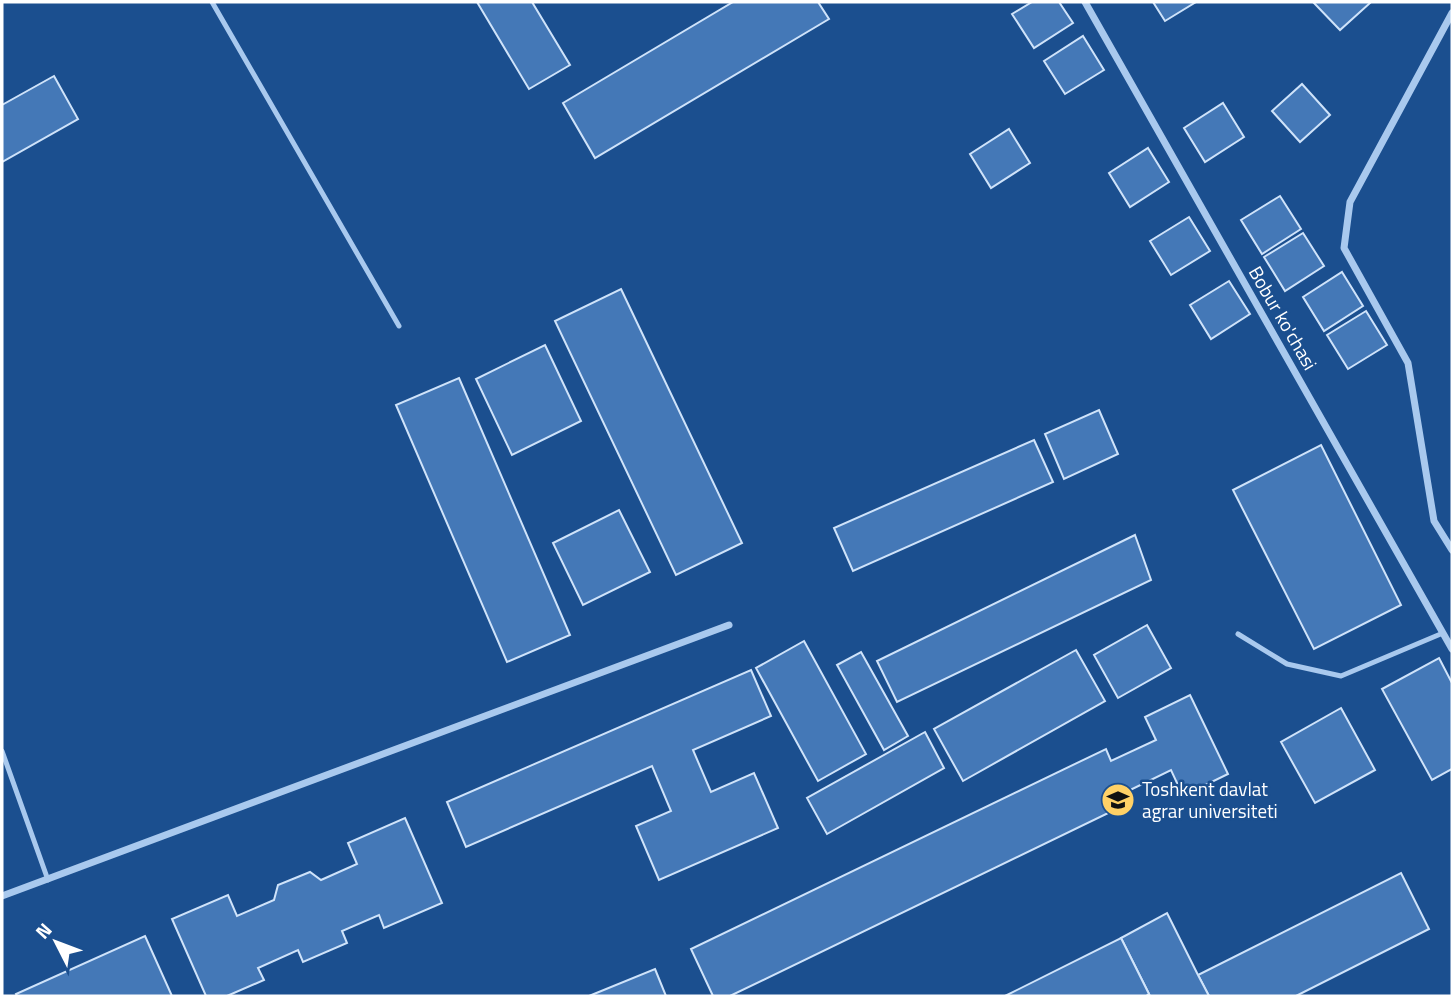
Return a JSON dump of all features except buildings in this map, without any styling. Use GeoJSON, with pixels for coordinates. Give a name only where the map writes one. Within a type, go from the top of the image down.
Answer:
{"type":"FeatureCollection","features":[{"type":"Feature","properties":{"kind":"street","name":"Bobur ko'chasi"},"geometry":{"type":"LineString","coordinates":[[1086,2],[1452,649]]}},
{"type":"Feature","properties":{"kind":"street"},"geometry":{"type":"LineString","coordinates":[[1452,13],[1350,202],[1344,248],[1408,363],[1434,521],[1452,550]]}},
{"type":"Feature","properties":{"kind":"street"},"geometry":{"type":"LineString","coordinates":[[2,896],[729,625]]}},
{"type":"Feature","properties":{"kind":"lane"},"geometry":{"type":"LineString","coordinates":[[212,2],[399,326]]}},
{"type":"Feature","properties":{"kind":"lane"},"geometry":{"type":"LineString","coordinates":[[1238,634],[1287,664],[1341,676],[1443,633]]}},
{"type":"Feature","properties":{"kind":"lane"},"geometry":{"type":"LineString","coordinates":[[2,751],[48,880]]}},
{"type":"Feature","properties":{"kind":"place","name":"Toshkent davlat agrar universiteti"},"geometry":{"type":"Point","coordinates":[1118,800]}}]}
